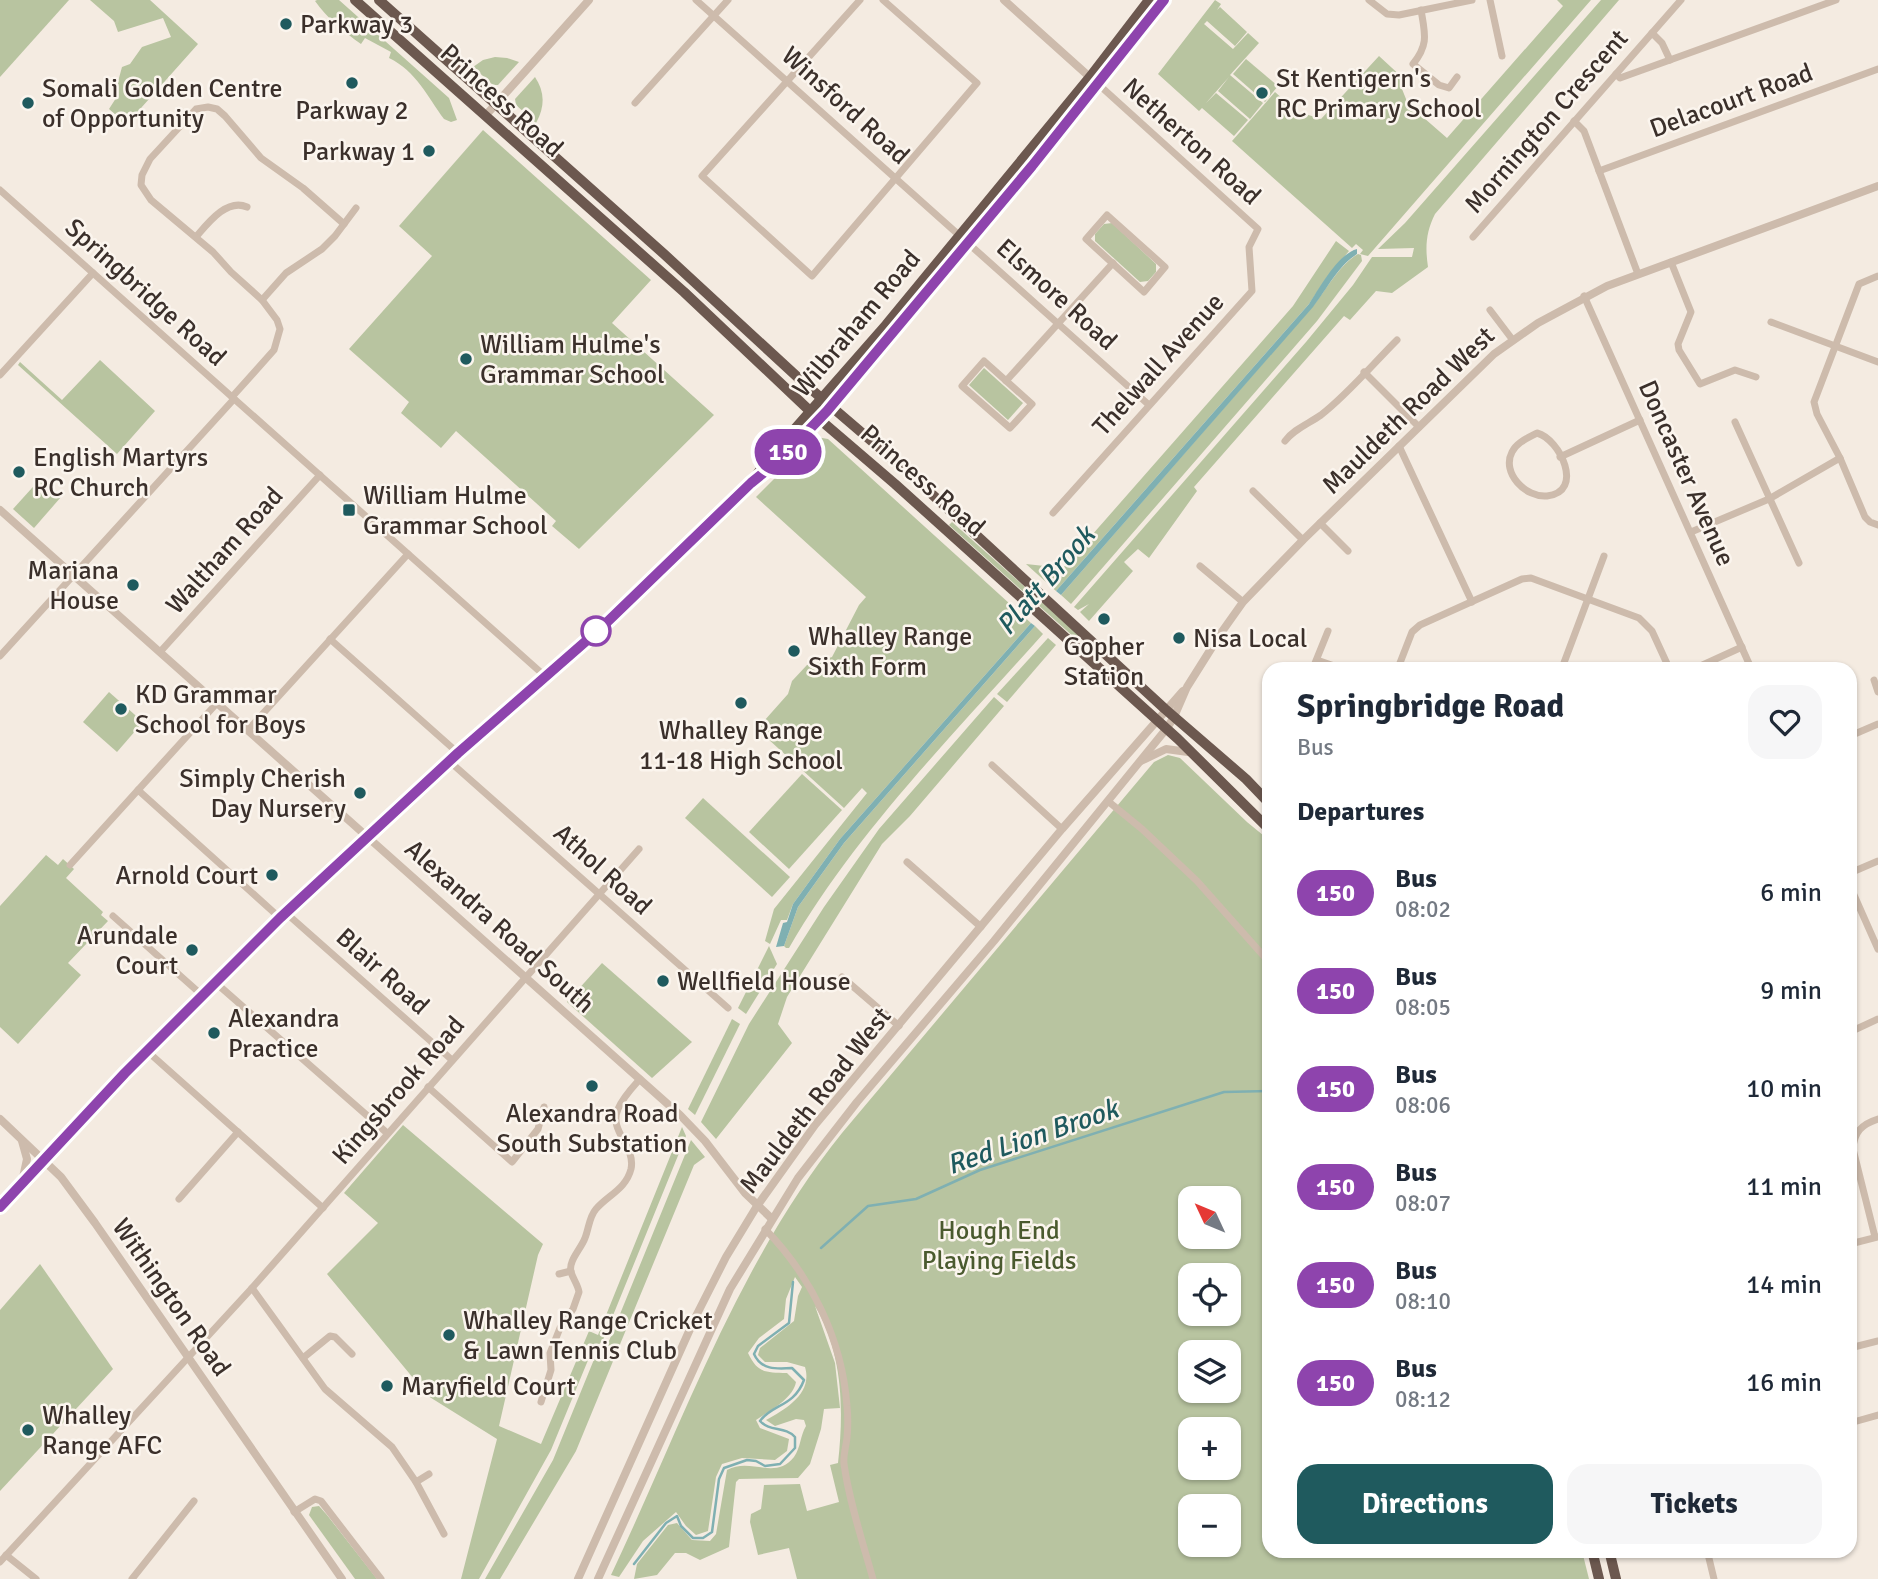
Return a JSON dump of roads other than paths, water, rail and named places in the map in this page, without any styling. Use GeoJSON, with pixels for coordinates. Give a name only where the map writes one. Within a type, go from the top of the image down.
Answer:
{"type":"FeatureCollection","features":[{"type":"Feature","properties":{"kind":"highway","name":"Princess Road"},"geometry":{"type":"LineString","coordinates":[[355,0],[684,292],[815,415],[1167,728],[1262,822]]}},
{"type":"Feature","properties":{"kind":"highway","name":"Princess Road"},"geometry":{"type":"LineString","coordinates":[[379,0],[832,405],[1262,796]]}},
{"type":"Feature","properties":{"kind":"highway","name":"Wilbraham Road"},"geometry":{"type":"LineString","coordinates":[[1094,80],[1149,0]]}},
{"type":"Feature","properties":{"kind":"highway","name":"Wilbraham Road"},"geometry":{"type":"LineString","coordinates":[[0,1207],[147,1051],[283,916],[449,761],[546,677],[683,551],[751,483],[765,463],[815,415],[832,405],[1094,80],[1164,0]]}},
{"type":"Feature","properties":{"kind":"highway","name":"Wilbraham Road"},"geometry":{"type":"LineString","coordinates":[[815,415],[822,397],[964,239]]}},
{"type":"Feature","properties":{"kind":"highway"},"geometry":{"type":"LineString","coordinates":[[1594,1558],[1599,1579]]}},
{"type":"Feature","properties":{"kind":"highway"},"geometry":{"type":"LineString","coordinates":[[1611,1558],[1616,1579]]}},
{"type":"Feature","properties":{"kind":"street"},"geometry":{"type":"LineString","coordinates":[[486,115],[589,0]]}},
{"type":"Feature","properties":{"kind":"street","name":"Winsford Road"},"geometry":{"type":"LineString","coordinates":[[696,0],[964,239]]}},
{"type":"Feature","properties":{"kind":"street"},"geometry":{"type":"LineString","coordinates":[[635,103],[728,0]]}},
{"type":"Feature","properties":{"kind":"street"},"geometry":{"type":"LineString","coordinates":[[860,0],[702,176],[812,276],[977,83],[883,0]]}},
{"type":"Feature","properties":{"kind":"street"},"geometry":{"type":"LineString","coordinates":[[1004,0],[1094,80]]}},
{"type":"Feature","properties":{"kind":"street"},"geometry":{"type":"LineString","coordinates":[[1369,0],[1387,14],[1399,15],[1472,0]]}},
{"type":"Feature","properties":{"kind":"street"},"geometry":{"type":"LineString","coordinates":[[1490,0],[1502,56]]}},
{"type":"Feature","properties":{"kind":"street","name":"Mornington Crescent"},"geometry":{"type":"LineString","coordinates":[[1473,237],[1681,0]]}},
{"type":"Feature","properties":{"kind":"street"},"geometry":{"type":"LineString","coordinates":[[1616,74],[1620,78],[1836,0]]}},
{"type":"Feature","properties":{"kind":"street"},"geometry":{"type":"LineString","coordinates":[[1421,10],[1426,40],[1413,64],[1439,85],[1449,88],[1457,77]]}},
{"type":"Feature","properties":{"kind":"street","name":"Mornington Crescent"},"geometry":{"type":"LineString","coordinates":[[1652,33],[1662,43],[1670,60]]}},
{"type":"Feature","properties":{"kind":"street","name":"Delacourt Road"},"geometry":{"type":"LineString","coordinates":[[1599,171],[1878,69]]}},
{"type":"Feature","properties":{"kind":"street","name":"Netherton Road"},"geometry":{"type":"LineString","coordinates":[[1094,80],[1258,229]]}},
{"type":"Feature","properties":{"kind":"street"},"geometry":{"type":"LineString","coordinates":[[0,656],[268,359],[279,339],[280,328],[277,320],[262,300],[196,237],[150,200],[141,185],[142,174],[150,159],[196,109],[216,109],[261,158],[303,188],[344,223]]}},
{"type":"Feature","properties":{"kind":"street"},"geometry":{"type":"LineString","coordinates":[[1574,121],[1584,131],[1638,274]]}},
{"type":"Feature","properties":{"kind":"street","name":"Mauldeth Road West"},"geometry":{"type":"LineString","coordinates":[[598,1579],[730,1289],[771,1218],[798,1178],[857,1102],[969,971],[1167,728],[1170,713],[1243,602],[1475,371],[1512,339],[1584,296],[1878,186]]}},
{"type":"Feature","properties":{"kind":"street","name":"Springbridge Road"},"geometry":{"type":"LineString","coordinates":[[0,190],[546,677]]}},
{"type":"Feature","properties":{"kind":"street"},"geometry":{"type":"LineString","coordinates":[[196,237],[218,214],[230,206],[241,204],[247,207]]}},
{"type":"Feature","properties":{"kind":"street"},"geometry":{"type":"LineString","coordinates":[[262,300],[286,273],[322,249],[356,208]]}},
{"type":"Feature","properties":{"kind":"street"},"geometry":{"type":"LineString","coordinates":[[1107,215],[1165,267],[1144,292],[1113,263],[1086,239],[1107,215]]}},
{"type":"Feature","properties":{"kind":"street","name":"Thelwall Avenue"},"geometry":{"type":"LineString","coordinates":[[1053,513],[1252,290],[1249,247],[1258,229]]}},
{"type":"Feature","properties":{"kind":"street","name":"Elsmore Road"},"geometry":{"type":"LineString","coordinates":[[964,239],[1149,405]]}},
{"type":"Feature","properties":{"kind":"street"},"geometry":{"type":"LineString","coordinates":[[1671,262],[1691,312],[1678,344],[1696,386],[1735,370],[1756,377]]}},
{"type":"Feature","properties":{"kind":"street"},"geometry":{"type":"LineString","coordinates":[[1006,381],[1113,263]]}},
{"type":"Feature","properties":{"kind":"street"},"geometry":{"type":"LineString","coordinates":[[0,375],[93,273]]}},
{"type":"Feature","properties":{"kind":"street"},"geometry":{"type":"LineString","coordinates":[[1878,276],[1859,284],[1814,402],[1817,414],[1840,458],[1865,517],[1878,525]]}},
{"type":"Feature","properties":{"kind":"street","name":"Doncaster Avenue"},"geometry":{"type":"LineString","coordinates":[[1584,296],[1748,662]]}},
{"type":"Feature","properties":{"kind":"street"},"geometry":{"type":"LineString","coordinates":[[1490,310],[1512,339]]}},
{"type":"Feature","properties":{"kind":"street"},"geometry":{"type":"LineString","coordinates":[[1771,323],[1878,362]]}},
{"type":"Feature","properties":{"kind":"street"},"geometry":{"type":"LineString","coordinates":[[1285,441],[1290,434],[1320,415],[1397,340]]}},
{"type":"Feature","properties":{"kind":"street"},"geometry":{"type":"LineString","coordinates":[[984,361],[1006,381],[1032,404],[1010,428],[962,386],[984,361]]}},
{"type":"Feature","properties":{"kind":"street"},"geometry":{"type":"LineString","coordinates":[[1364,372],[1419,427]]}},
{"type":"Feature","properties":{"kind":"street"},"geometry":{"type":"LineString","coordinates":[[1560,457],[1640,420]]}},
{"type":"Feature","properties":{"kind":"street"},"geometry":{"type":"LineString","coordinates":[[1735,422],[1799,564]]}},
{"type":"Feature","properties":{"kind":"street"},"geometry":{"type":"LineString","coordinates":[[1283,427],[1290,434]]}},
{"type":"Feature","properties":{"kind":"street"},"geometry":{"type":"LineString","coordinates":[[1537,433],[1546,435],[1560,457],[1568,480],[1565,488],[1556,494],[1535,495],[1524,490],[1512,474],[1510,455],[1517,445],[1537,433]]}},
{"type":"Feature","properties":{"kind":"street"},"geometry":{"type":"LineString","coordinates":[[1399,446],[1472,602]]}},
{"type":"Feature","properties":{"kind":"street"},"geometry":{"type":"LineString","coordinates":[[1691,532],[1769,499],[1840,458]]}},
{"type":"Feature","properties":{"kind":"street","name":"Waltham Road"},"geometry":{"type":"LineString","coordinates":[[160,652],[320,475]]}},
{"type":"Feature","properties":{"kind":"street"},"geometry":{"type":"LineString","coordinates":[[1253,491],[1303,540]]}},
{"type":"Feature","properties":{"kind":"street","name":"Alexandra Road South"},"geometry":{"type":"LineString","coordinates":[[1,513],[680,1115],[705,1141],[757,1206],[771,1218]]}},
{"type":"Feature","properties":{"kind":"street"},"geometry":{"type":"LineString","coordinates":[[1320,523],[1348,551]]}},
{"type":"Feature","properties":{"kind":"street"},"geometry":{"type":"LineString","coordinates":[[248,730],[408,554]]}},
{"type":"Feature","properties":{"kind":"street"},"geometry":{"type":"LineString","coordinates":[[1564,662],[1604,556]]}},
{"type":"Feature","properties":{"kind":"street"},"geometry":{"type":"LineString","coordinates":[[1200,566],[1243,602]]}},
{"type":"Feature","properties":{"kind":"street"},"geometry":{"type":"LineString","coordinates":[[1400,662],[1412,632],[1420,625],[1522,579],[1531,578],[1589,597],[1646,622],[1667,662]]}},
{"type":"Feature","properties":{"kind":"street"},"geometry":{"type":"LineString","coordinates":[[1323,662],[1317,660],[1328,631]]}},
{"type":"Feature","properties":{"kind":"street"},"geometry":{"type":"LineString","coordinates":[[330,639],[458,753]]}},
{"type":"Feature","properties":{"kind":"street"},"geometry":{"type":"LineString","coordinates":[[1710,662],[1742,648]]}},
{"type":"Feature","properties":{"kind":"street"},"geometry":{"type":"LineString","coordinates":[[1874,680],[1878,692]]}},
{"type":"Feature","properties":{"kind":"street"},"geometry":{"type":"LineString","coordinates":[[70,865],[217,703]]}},
{"type":"Feature","properties":{"kind":"street","name":"Mauldeth Road West"},"geometry":{"type":"LineString","coordinates":[[578,1579],[695,1318],[726,1257],[757,1206],[815,1125],[1062,829],[1156,719],[1170,713]]}},
{"type":"Feature","properties":{"kind":"street"},"geometry":{"type":"LineString","coordinates":[[1857,733],[1878,724]]}},
{"type":"Feature","properties":{"kind":"street","name":"Mauldeth Road West"},"geometry":{"type":"LineString","coordinates":[[1138,762],[1166,749],[1181,749],[1191,753]]}},
{"type":"Feature","properties":{"kind":"street","name":"Athol Road"},"geometry":{"type":"LineString","coordinates":[[449,761],[728,1008]]}},
{"type":"Feature","properties":{"kind":"street"},"geometry":{"type":"LineString","coordinates":[[992,765],[1075,840]]}},
{"type":"Feature","properties":{"kind":"street","name":"Blair Road"},"geometry":{"type":"LineString","coordinates":[[138,790],[452,1060]]}},
{"type":"Feature","properties":{"kind":"street"},"geometry":{"type":"LineString","coordinates":[[1109,802],[1142,829],[1210,894],[1262,954]]}},
{"type":"Feature","properties":{"kind":"street","name":"Kingsbrook Road"},"geometry":{"type":"LineString","coordinates":[[0,1562],[253,1288],[639,849]]}},
{"type":"Feature","properties":{"kind":"street"},"geometry":{"type":"LineString","coordinates":[[1857,870],[1878,861]]}},
{"type":"Feature","properties":{"kind":"street"},"geometry":{"type":"LineString","coordinates":[[907,862],[981,927]]}},
{"type":"Feature","properties":{"kind":"street"},"geometry":{"type":"LineString","coordinates":[[1857,902],[1878,950]]}},
{"type":"Feature","properties":{"kind":"street"},"geometry":{"type":"LineString","coordinates":[[113,916],[202,996]]}},
{"type":"Feature","properties":{"kind":"street"},"geometry":{"type":"LineString","coordinates":[[842,977],[899,1026]]}},
{"type":"Feature","properties":{"kind":"street"},"geometry":{"type":"LineString","coordinates":[[216,983],[387,1133]]}},
{"type":"Feature","properties":{"kind":"street"},"geometry":{"type":"LineString","coordinates":[[1857,1029],[1878,1019]]}},
{"type":"Feature","properties":{"kind":"street"},"geometry":{"type":"LineString","coordinates":[[147,1051],[323,1208]]}},
{"type":"Feature","properties":{"kind":"street"},"geometry":{"type":"LineString","coordinates":[[541,1402],[551,1370],[550,1353],[559,1328],[573,1308],[579,1292],[571,1271],[572,1263],[585,1239],[591,1216],[621,1187],[630,1170],[630,1152],[621,1137],[615,1117],[618,1108],[640,1079]]}},
{"type":"Feature","properties":{"kind":"street"},"geometry":{"type":"LineString","coordinates":[[428,1087],[512,1162],[538,1129],[544,1107]]}},
{"type":"Feature","properties":{"kind":"street","name":"Withington Road"},"geometry":{"type":"LineString","coordinates":[[0,1119],[61,1177],[342,1579]]}},
{"type":"Feature","properties":{"kind":"street"},"geometry":{"type":"LineString","coordinates":[[1857,1131],[1878,1119]]}},
{"type":"Feature","properties":{"kind":"street"},"geometry":{"type":"LineString","coordinates":[[179,1199],[239,1132]]}},
{"type":"Feature","properties":{"kind":"street"},"geometry":{"type":"LineString","coordinates":[[20,1185],[27,1159],[21,1139]]}},
{"type":"Feature","properties":{"kind":"street"},"geometry":{"type":"LineString","coordinates":[[1857,1164],[1877,1237],[1857,1242]]}},
{"type":"Feature","properties":{"kind":"street"},"geometry":{"type":"LineString","coordinates":[[765,1229],[785,1249],[797,1267],[829,1326],[845,1379],[848,1423],[844,1461],[873,1579]]}},
{"type":"Feature","properties":{"kind":"street"},"geometry":{"type":"LineString","coordinates":[[559,1274],[571,1271]]}},
{"type":"Feature","properties":{"kind":"street"},"geometry":{"type":"LineString","coordinates":[[253,1288],[336,1401],[392,1447],[416,1482],[444,1534]]}},
{"type":"Feature","properties":{"kind":"street"},"geometry":{"type":"LineString","coordinates":[[303,1358],[330,1336],[335,1337],[352,1354]]}},
{"type":"Feature","properties":{"kind":"street"},"geometry":{"type":"LineString","coordinates":[[1857,1346],[1878,1341]]}},
{"type":"Feature","properties":{"kind":"street"},"geometry":{"type":"LineString","coordinates":[[1857,1421],[1878,1415]]}},
{"type":"Feature","properties":{"kind":"street"},"geometry":{"type":"LineString","coordinates":[[416,1482],[429,1474]]}},
{"type":"Feature","properties":{"kind":"street"},"geometry":{"type":"LineString","coordinates":[[295,1512],[315,1499],[321,1501],[382,1579]]}},
{"type":"Feature","properties":{"kind":"street"},"geometry":{"type":"LineString","coordinates":[[132,1579],[194,1502]]}},
{"type":"Feature","properties":{"kind":"street"},"geometry":{"type":"LineString","coordinates":[[6,1555],[36,1579]]}},
{"type":"Feature","properties":{"kind":"street"},"geometry":{"type":"LineString","coordinates":[[1709,1558],[1714,1579]]}},
{"type":"Feature","properties":{"kind":"water"},"geometry":{"type":"Polygon","coordinates":[[[1357,249],[1357,254],[1338,271],[1313,307],[1061,595],[1056,591],[1309,304],[1336,264],[1357,249]]]}},
{"type":"Feature","properties":{"kind":"water"},"geometry":{"type":"Polygon","coordinates":[[[1031,623],[1035,626],[844,843],[798,907],[784,946],[776,947],[783,923],[787,922],[793,904],[840,839],[1031,623]]]}},
{"type":"Feature","properties":{"kind":"waterway","name":"Red Lion Brook"},"geometry":{"type":"LineString","coordinates":[[821,1248],[868,1206],[916,1199],[980,1170],[1224,1092],[1262,1091]]}},
{"type":"Feature","properties":{"kind":"waterway"},"geometry":{"type":"LineString","coordinates":[[634,1564],[666,1523],[677,1516],[681,1526],[693,1538],[703,1538],[712,1532],[719,1479],[724,1468],[747,1460],[765,1466],[780,1464],[795,1448],[795,1437],[787,1431],[768,1427],[760,1421],[795,1395],[804,1380],[792,1368],[765,1366],[754,1354],[758,1346],[789,1323],[793,1282]]}},
{"type":"Feature","properties":{"kind":"place","name":"Parkway 3"},"geometry":{"type":"Point","coordinates":[286,24]}},
{"type":"Feature","properties":{"kind":"place","name":"Parkway 2"},"geometry":{"type":"Point","coordinates":[352,83]}},
{"type":"Feature","properties":{"kind":"place","name":"St Kentigern's RC Primary School"},"geometry":{"type":"Point","coordinates":[1262,93]}},
{"type":"Feature","properties":{"kind":"place","name":"Somali Golden Centre of Opportunity"},"geometry":{"type":"Point","coordinates":[28,103]}},
{"type":"Feature","properties":{"kind":"place","name":"Parkway 1"},"geometry":{"type":"Point","coordinates":[429,151]}},
{"type":"Feature","properties":{"kind":"place","name":"William Hulme's Grammar School"},"geometry":{"type":"Point","coordinates":[466,359]}},
{"type":"Feature","properties":{"kind":"place","name":"English Martyrs RC Church"},"geometry":{"type":"Point","coordinates":[19,472]}},
{"type":"Feature","properties":{"kind":"place","name":"William Hulme Grammar School"},"geometry":{"type":"Point","coordinates":[349,510]}},
{"type":"Feature","properties":{"kind":"place","name":"Mariana House"},"geometry":{"type":"Point","coordinates":[133,585]}},
{"type":"Feature","properties":{"kind":"place","name":"Gopher Station"},"geometry":{"type":"Point","coordinates":[1104,619]}},
{"type":"Feature","properties":{"kind":"place","name":"Nisa Local"},"geometry":{"type":"Point","coordinates":[1179,638]}},
{"type":"Feature","properties":{"kind":"place","name":"Whalley Range Sixth Form"},"geometry":{"type":"Point","coordinates":[794,651]}},
{"type":"Feature","properties":{"kind":"place","name":"Whalley Range 11-18 High School"},"geometry":{"type":"Point","coordinates":[741,703]}},
{"type":"Feature","properties":{"kind":"place","name":"KD Grammar School for Boys"},"geometry":{"type":"Point","coordinates":[121,709]}},
{"type":"Feature","properties":{"kind":"place","name":"Simply Cherish Day Nursery"},"geometry":{"type":"Point","coordinates":[360,793]}},
{"type":"Feature","properties":{"kind":"place","name":"Arnold Court"},"geometry":{"type":"Point","coordinates":[272,875]}},
{"type":"Feature","properties":{"kind":"place","name":"Arundale Court"},"geometry":{"type":"Point","coordinates":[192,950]}},
{"type":"Feature","properties":{"kind":"place","name":"Wellfield House"},"geometry":{"type":"Point","coordinates":[663,981]}},
{"type":"Feature","properties":{"kind":"place","name":"Alexandra Practice"},"geometry":{"type":"Point","coordinates":[214,1033]}},
{"type":"Feature","properties":{"kind":"place","name":"Alexandra Road South Substation"},"geometry":{"type":"Point","coordinates":[592,1086]}},
{"type":"Feature","properties":{"kind":"place","name":"Whalley Range Cricket & Lawn Tennis Club"},"geometry":{"type":"Point","coordinates":[449,1335]}},
{"type":"Feature","properties":{"kind":"place","name":"Maryfield Court"},"geometry":{"type":"Point","coordinates":[387,1386]}},
{"type":"Feature","properties":{"kind":"place","name":"Whalley Range AFC"},"geometry":{"type":"Point","coordinates":[28,1430]}},
{"type":"Feature","properties":{"kind":"water label","name":"Platt Brook"},"geometry":{"type":"Point","coordinates":[1045,580]}},
{"type":"Feature","properties":{"kind":"park label","name":"Hough End Playing Fields"},"geometry":{"type":"Point","coordinates":[999,1245]}}]}
